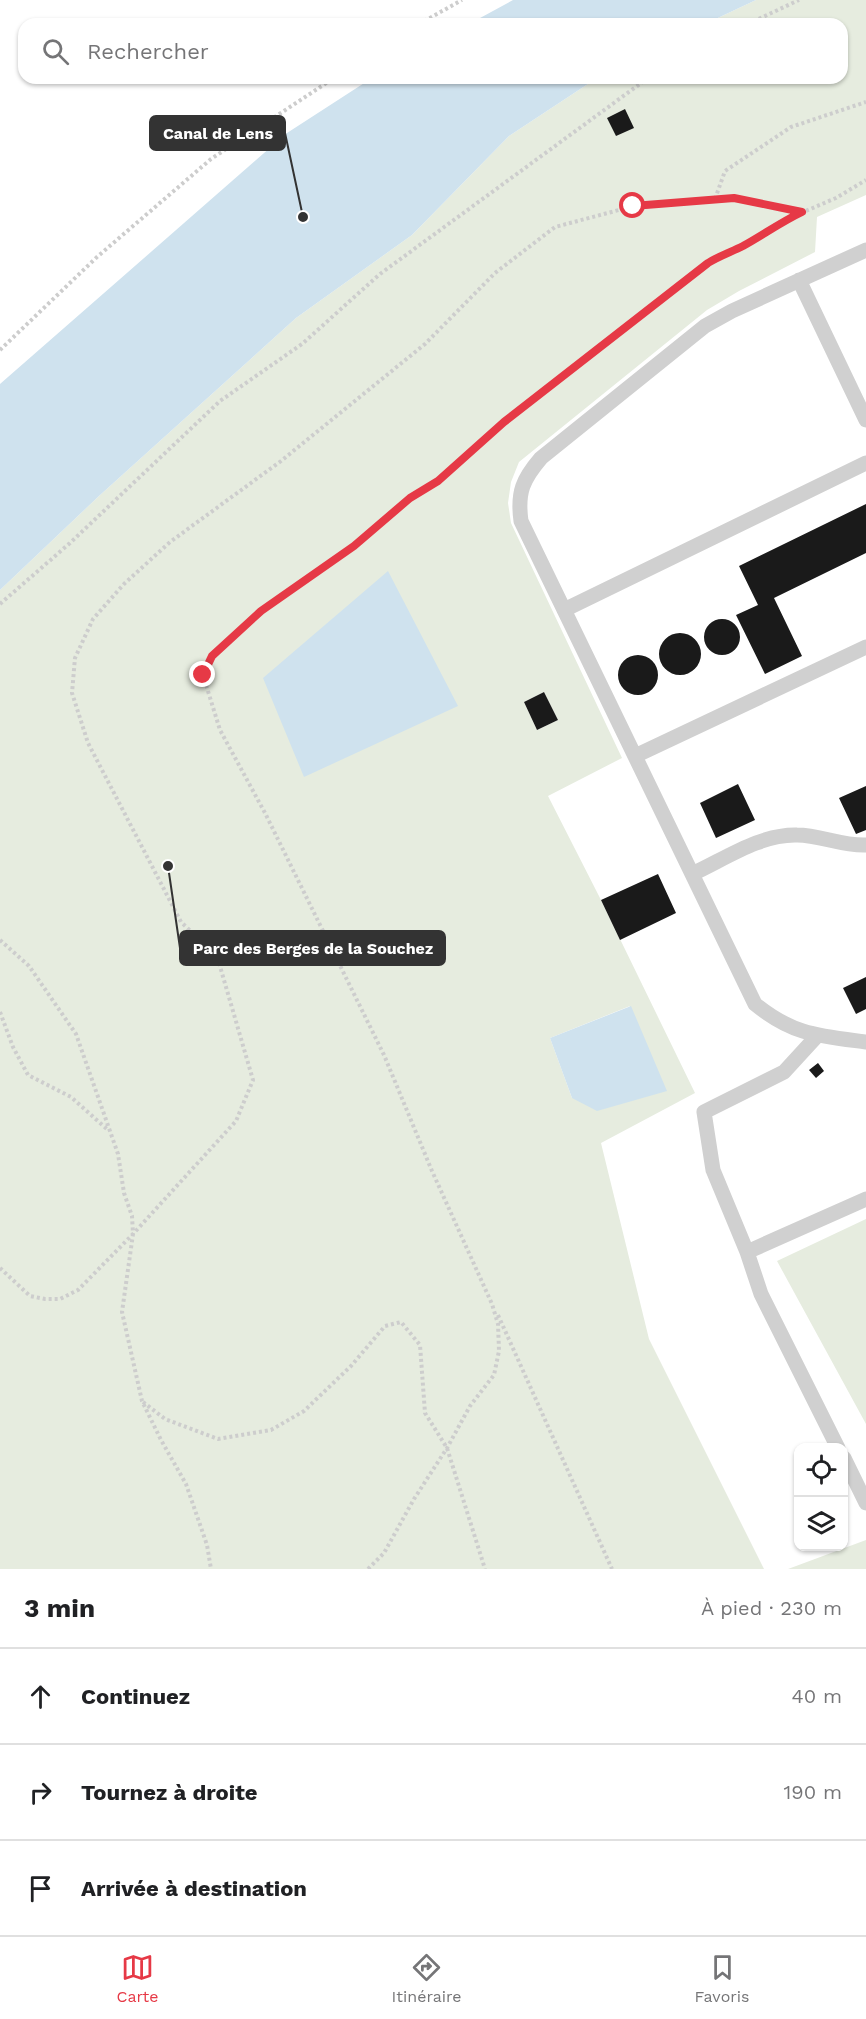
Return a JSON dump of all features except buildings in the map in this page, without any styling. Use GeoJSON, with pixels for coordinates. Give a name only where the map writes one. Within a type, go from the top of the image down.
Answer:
{"type":"FeatureCollection","features":[{"type":"Feature","properties":{"kind":"lane"},"geometry":{"type":"LineString","coordinates":[[866,249],[732,310],[705,326],[541,458],[527,473],[518,504],[521,520],[755,1004],[780,1022],[795,1029],[817,1036],[866,1041]]}},
{"type":"Feature","properties":{"kind":"lane"},"geometry":{"type":"LineString","coordinates":[[799,280],[866,420]]}},
{"type":"Feature","properties":{"kind":"lane"},"geometry":{"type":"LineString","coordinates":[[564,610],[866,463]]}},
{"type":"Feature","properties":{"kind":"lane"},"geometry":{"type":"LineString","coordinates":[[635,756],[866,646]]}},
{"type":"Feature","properties":{"kind":"lane"},"geometry":{"type":"LineString","coordinates":[[692,874],[758,842],[776,836],[798,834],[866,845]]}},
{"type":"Feature","properties":{"kind":"lane"},"geometry":{"type":"LineString","coordinates":[[817,1036],[784,1072],[704,1112],[713,1170],[747,1252],[761,1294],[836,1443]]}},
{"type":"Feature","properties":{"kind":"lane"},"geometry":{"type":"LineString","coordinates":[[747,1252],[866,1199]]}},
{"type":"Feature","properties":{"kind":"lane"},"geometry":{"type":"LineString","coordinates":[[848,1468],[866,1503]]}},
{"type":"Feature","properties":{"kind":"path"},"geometry":{"type":"LineString","coordinates":[[430,18],[462,0]]}},
{"type":"Feature","properties":{"kind":"path"},"geometry":{"type":"LineString","coordinates":[[761,18],[799,0]]}},
{"type":"Feature","properties":{"kind":"path"},"geometry":{"type":"LineString","coordinates":[[0,350],[97,257],[211,159],[325,84]]}},
{"type":"Feature","properties":{"kind":"path"},"geometry":{"type":"LineString","coordinates":[[0,604],[79,535],[220,401],[302,344],[380,274],[640,84]]}},
{"type":"Feature","properties":{"kind":"path"},"geometry":{"type":"LineString","coordinates":[[715,200],[725,171],[791,127],[866,102]]}},
{"type":"Feature","properties":{"kind":"path"},"geometry":{"type":"LineString","coordinates":[[612,1569],[432,1172],[384,1054],[265,813],[220,730],[203,675],[212,656],[261,611],[354,546],[410,498],[438,481],[504,422],[708,263],[742,247],[780,222],[836,198],[866,180]]}},
{"type":"Feature","properties":{"kind":"path"},"geometry":{"type":"LineString","coordinates":[[0,1268],[30,1296],[60,1299],[78,1290],[134,1234],[236,1121],[253,1080],[241,1032],[217,956],[181,922],[88,743],[72,693],[75,658],[93,619],[124,584],[170,542],[281,461],[425,344],[495,273],[555,227],[633,206],[734,198],[802,212]]}},
{"type":"Feature","properties":{"kind":"path"},"geometry":{"type":"LineString","coordinates":[[0,939],[28,966],[76,1034],[118,1154],[134,1234],[122,1312],[142,1401],[160,1440],[186,1484],[207,1545],[211,1569]]}},
{"type":"Feature","properties":{"kind":"path"},"geometry":{"type":"LineString","coordinates":[[0,1012],[13,1047],[28,1075],[71,1097],[110,1131]]}},
{"type":"Feature","properties":{"kind":"path"},"geometry":{"type":"LineString","coordinates":[[368,1569],[384,1553],[470,1406],[494,1375],[499,1351],[498,1324],[492,1304]]}},
{"type":"Feature","properties":{"kind":"path"},"geometry":{"type":"LineString","coordinates":[[142,1401],[165,1419],[218,1439],[271,1430],[304,1411],[351,1366],[385,1326],[401,1322],[420,1345],[425,1413],[447,1448],[485,1569]]}},
{"type":"Feature","properties":{"kind":"shaded area"},"geometry":{"type":"Polygon","coordinates":[[[756,0],[866,0],[866,195],[817,217],[815,252],[707,310],[519,462],[511,482],[508,503],[511,523],[622,758],[548,796],[695,1093],[601,1143],[649,1339],[764,1569],[0,1569],[0,590],[99,496],[296,318],[412,235],[509,136],[588,84],[848,84],[848,18],[718,18],[756,0]],[[544,692],[524,702],[537,730],[558,720],[544,692]],[[630,1006],[550,1038],[572,1098],[630,1006]]]}},
{"type":"Feature","properties":{"kind":"shaded area"},"geometry":{"type":"Polygon","coordinates":[[[866,1219],[866,1424],[777,1261],[866,1219]]]}},
{"type":"Feature","properties":{"kind":"shaded area"},"geometry":{"type":"Polygon","coordinates":[[[866,1540],[866,1569],[788,1569],[836,1551],[848,1551],[848,1547],[866,1540]]]}},
{"type":"Feature","properties":{"kind":"water"},"geometry":{"type":"Polygon","coordinates":[[[513,0],[756,0],[718,18],[480,18],[513,0]]]}},
{"type":"Feature","properties":{"kind":"water"},"geometry":{"type":"Polygon","coordinates":[[[363,84],[588,84],[509,136],[412,235],[296,318],[99,496],[0,590],[0,384],[287,133],[363,84]]]}},
{"type":"Feature","properties":{"kind":"water"},"geometry":{"type":"Polygon","coordinates":[[[388,571],[458,706],[304,777],[263,678],[388,571]]]}},
{"type":"Feature","properties":{"kind":"water"},"geometry":{"type":"Polygon","coordinates":[[[631,1006],[667,1091],[597,1111],[572,1098],[550,1038],[631,1006]]]}},
{"type":"Feature","properties":{"kind":"place","name":"Canal de Lens"},"geometry":{"type":"Point","coordinates":[303,217]}},
{"type":"Feature","properties":{"kind":"place","name":"Parc des Berges de la Souchez"},"geometry":{"type":"Point","coordinates":[168,866]}},
{"type":"Feature","properties":{"kind":"route"},"geometry":{"type":"LineString","coordinates":[[203,675],[212,656],[261,611],[354,546],[410,498],[438,481],[504,422],[708,263],[742,247],[780,222],[802,212],[734,198],[633,206]]}}]}
